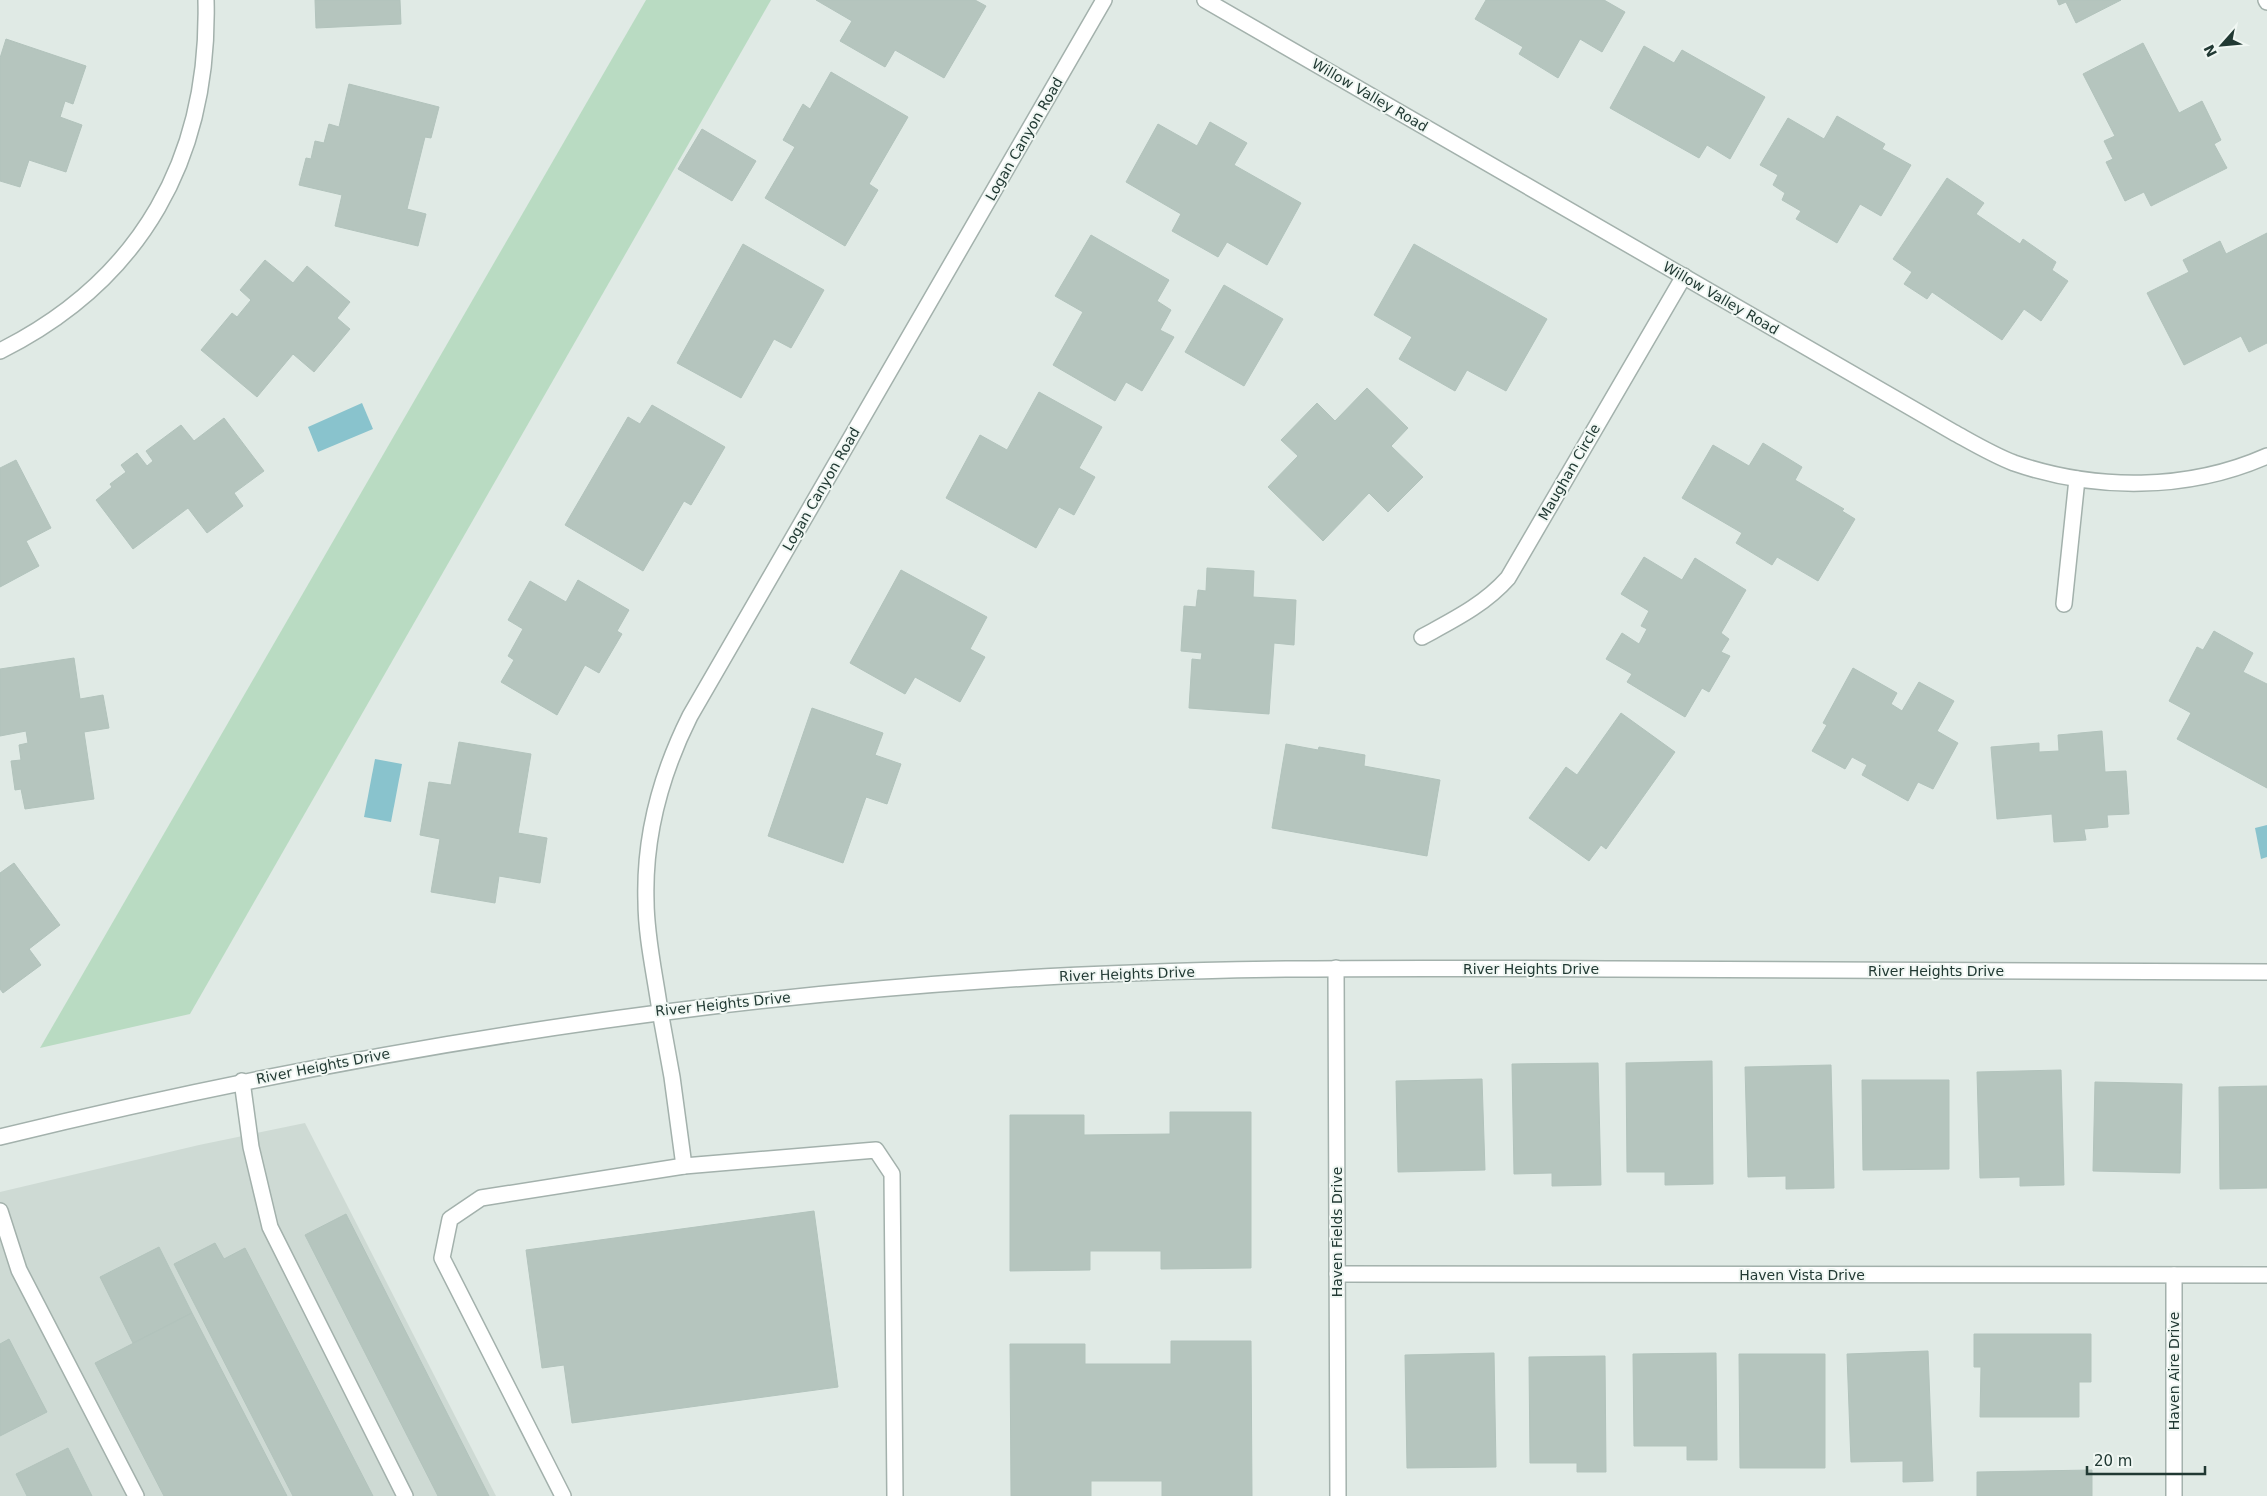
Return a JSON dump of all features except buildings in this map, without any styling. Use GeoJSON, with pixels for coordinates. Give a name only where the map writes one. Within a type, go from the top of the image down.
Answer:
{"type":"FeatureCollection","features":[{"type":"Feature","properties":{"kind":"street"},"geometry":{"type":"LineString","coordinates":[[0,351],[37,332],[94,289],[119,264],[160,205],[175,173],[196,113],[205,57],[206,0]]}},
{"type":"Feature","properties":{"kind":"street","name":"Logan Canyon Road"},"geometry":{"type":"LineString","coordinates":[[684,1166],[672,1077],[660,1011],[646,902],[646,870],[656,806],[676,745],[690,716],[1104,0]]}},
{"type":"Feature","properties":{"kind":"street","name":"Willow Valley Road"},"geometry":{"type":"LineString","coordinates":[[1205,0],[1982,448],[2013,462],[2077,479],[2114,483],[2151,483],[2189,478],[2225,470],[2267,456]]}},
{"type":"Feature","properties":{"kind":"street","name":"Maughan Circle"},"geometry":{"type":"LineString","coordinates":[[1422,638],[1474,608],[1498,589],[1508,578],[1684,276]]}},
{"type":"Feature","properties":{"kind":"street"},"geometry":{"type":"LineString","coordinates":[[2064,604],[2077,479]]}},
{"type":"Feature","properties":{"kind":"street","name":"River Heights Drive"},"geometry":{"type":"LineString","coordinates":[[0,1137],[242,1081],[452,1042],[660,1011],[830,992],[1164,971],[1336,968],[2267,972]]}},
{"type":"Feature","properties":{"kind":"street","name":"Haven Fields Drive"},"geometry":{"type":"LineString","coordinates":[[1336,968],[1338,1496]]}},
{"type":"Feature","properties":{"kind":"street"},"geometry":{"type":"LineString","coordinates":[[242,1081],[251,1147],[270,1227],[405,1496]]}},
{"type":"Feature","properties":{"kind":"street"},"geometry":{"type":"LineString","coordinates":[[563,1496],[442,1258],[450,1219],[481,1198],[684,1166],[876,1150],[892,1174],[895,1496]]}},
{"type":"Feature","properties":{"kind":"street"},"geometry":{"type":"LineString","coordinates":[[0,1212],[19,1270],[136,1496]]}},
{"type":"Feature","properties":{"kind":"street","name":"Haven Vista Drive"},"geometry":{"type":"LineString","coordinates":[[1337,1274],[2267,1276]]}},
{"type":"Feature","properties":{"kind":"street","name":"Haven Aire Drive"},"geometry":{"type":"LineString","coordinates":[[2174,1275],[2174,1496]]}},
{"type":"Feature","properties":{"kind":"shaded area"},"geometry":{"type":"Polygon","coordinates":[[[305,1123],[496,1496],[0,1496],[0,1192],[199,1145],[305,1123]]]}},
{"type":"Feature","properties":{"kind":"green space"},"geometry":{"type":"Polygon","coordinates":[[[646,0],[771,0],[190,1014],[40,1048],[646,0]]]}},
{"type":"Feature","properties":{"kind":"water"},"geometry":{"type":"Polygon","coordinates":[[[362,403],[373,429],[318,452],[308,427],[362,403]]]}},
{"type":"Feature","properties":{"kind":"water"},"geometry":{"type":"Polygon","coordinates":[[[375,759],[402,764],[391,822],[364,817],[375,759]]]}},
{"type":"Feature","properties":{"kind":"water"},"geometry":{"type":"Polygon","coordinates":[[[2267,825],[2267,857],[2261,859],[2255,828],[2267,825]]]}}]}
